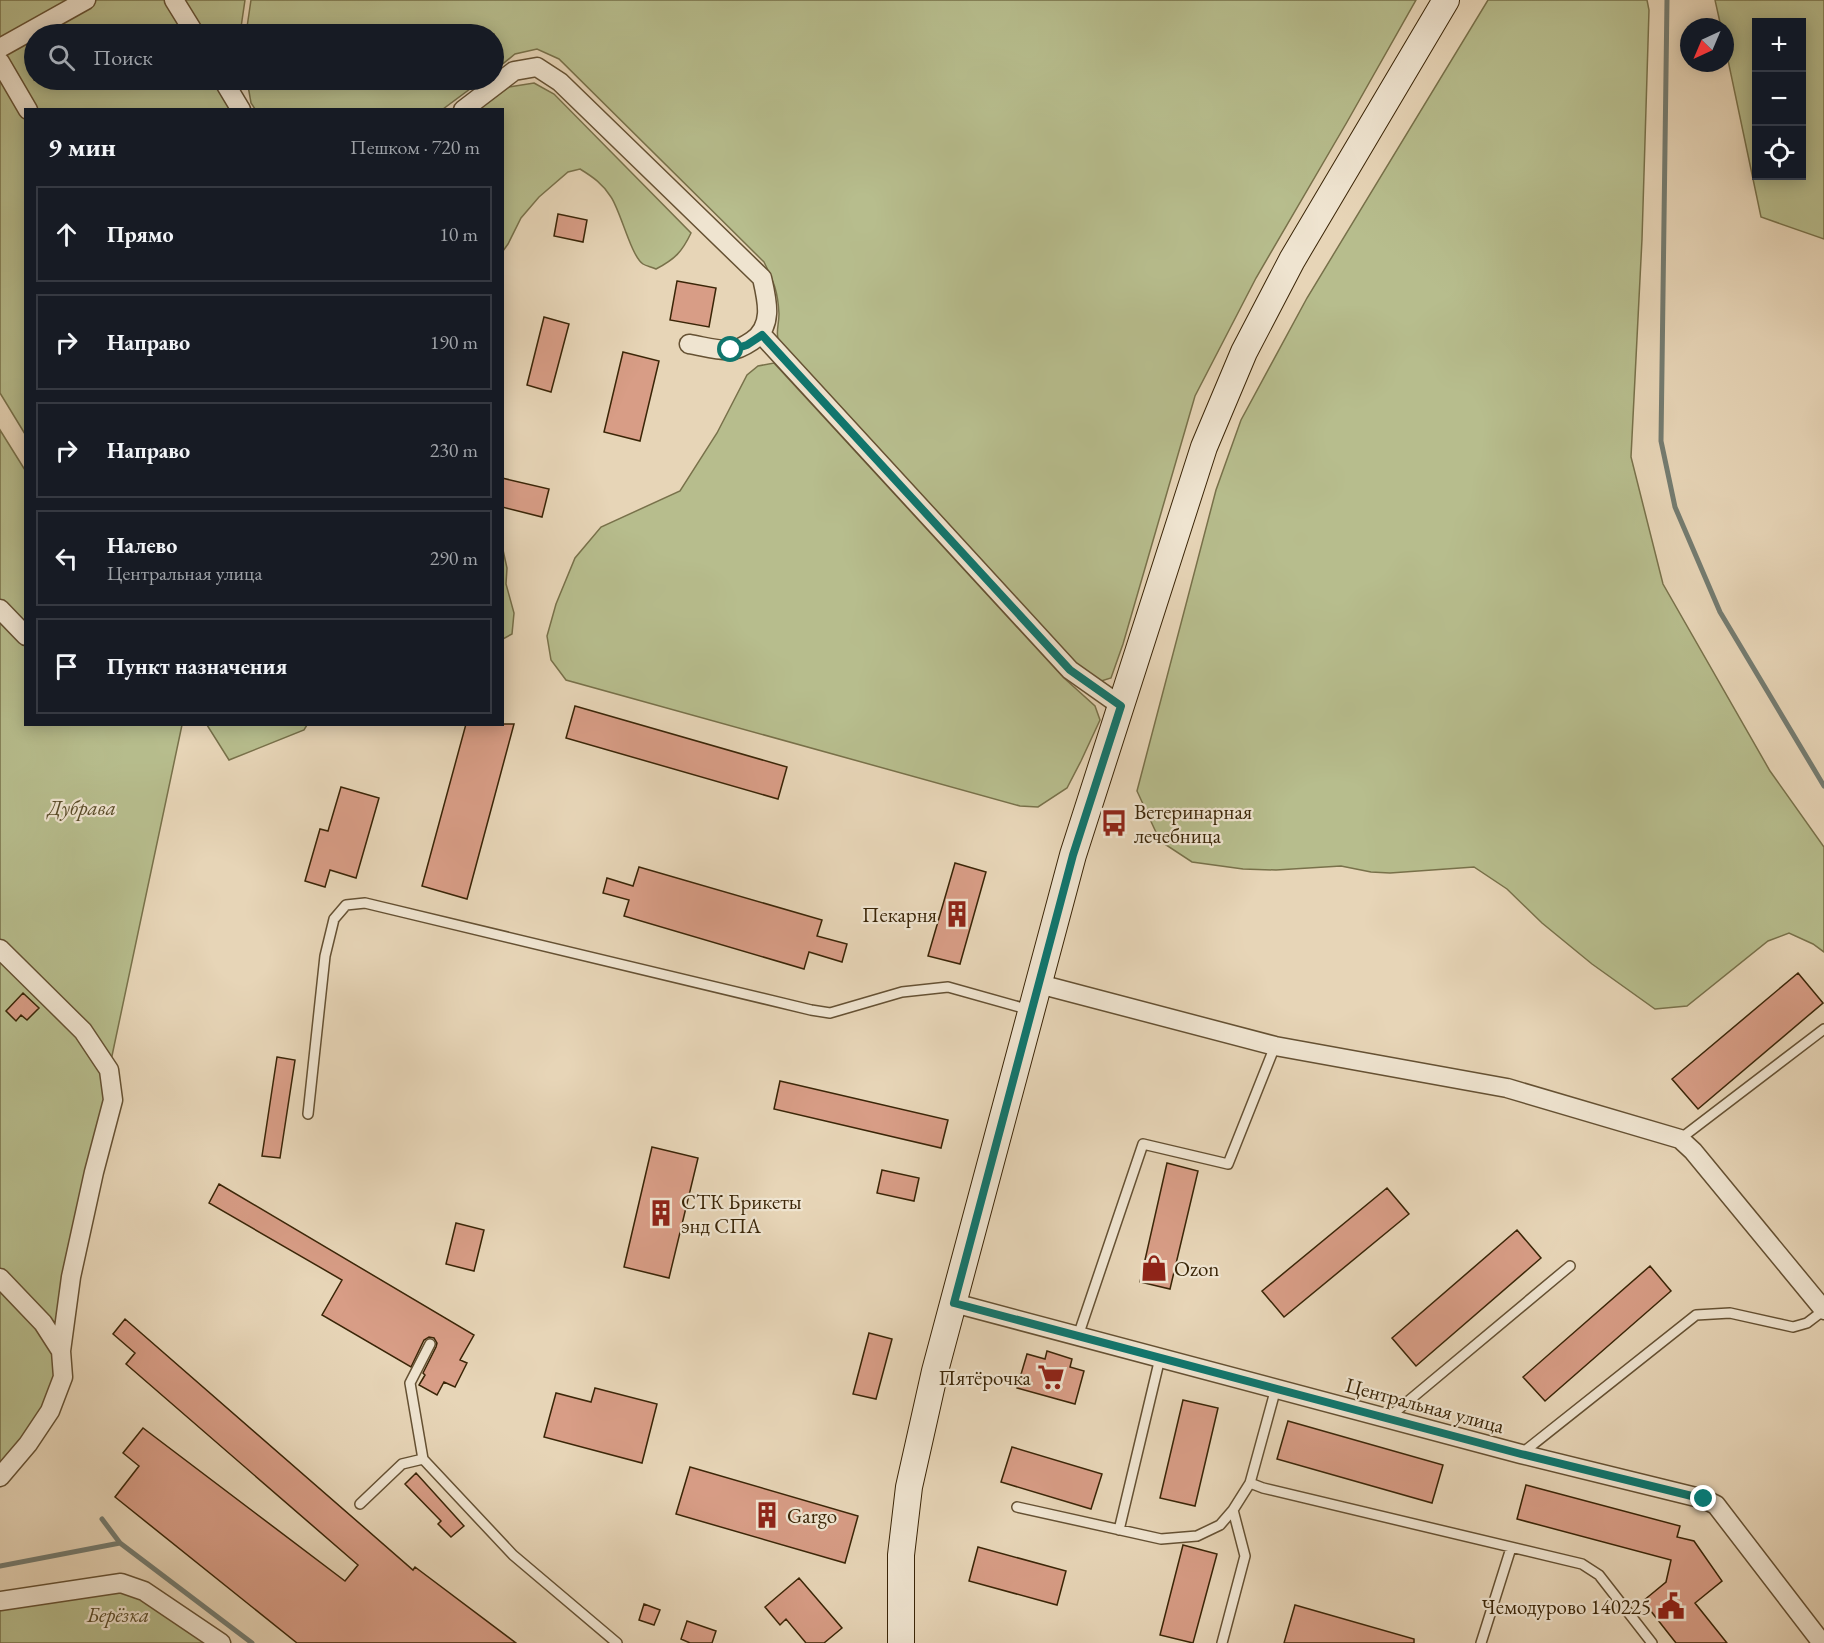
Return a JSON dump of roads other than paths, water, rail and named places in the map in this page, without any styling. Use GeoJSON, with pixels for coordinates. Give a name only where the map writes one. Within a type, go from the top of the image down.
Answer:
{"type":"FeatureCollection","features":[{"type":"Feature","properties":{"kind":"street"},"geometry":{"type":"LineString","coordinates":[[43,24],[86,0]]}},
{"type":"Feature","properties":{"kind":"street"},"geometry":{"type":"LineString","coordinates":[[174,0],[189,24]]}},
{"type":"Feature","properties":{"kind":"street"},"geometry":{"type":"LineString","coordinates":[[902,1643],[901,1555],[909,1487],[935,1371],[1073,855],[1204,447],[1244,352],[1292,260],[1446,0]]}},
{"type":"Feature","properties":{"kind":"street"},"geometry":{"type":"LineString","coordinates":[[0,48],[24,35]]}},
{"type":"Feature","properties":{"kind":"street"},"geometry":{"type":"LineString","coordinates":[[0,62],[27,108]]}},
{"type":"Feature","properties":{"kind":"street"},"geometry":{"type":"LineString","coordinates":[[504,79],[514,71],[537,68],[560,82],[762,278],[767,301],[767,318],[762,335],[747,345],[731,350],[689,344]]}},
{"type":"Feature","properties":{"kind":"street"},"geometry":{"type":"LineString","coordinates":[[229,90],[240,108]]}},
{"type":"Feature","properties":{"kind":"street"},"geometry":{"type":"LineString","coordinates":[[466,108],[489,90]]}},
{"type":"Feature","properties":{"kind":"street"},"geometry":{"type":"LineString","coordinates":[[762,335],[1070,670],[1121,706]]}},
{"type":"Feature","properties":{"kind":"street"},"geometry":{"type":"LineString","coordinates":[[0,609],[24,634]]}},
{"type":"Feature","properties":{"kind":"street"},"geometry":{"type":"LineString","coordinates":[[0,949],[83,1031],[109,1070],[113,1100],[73,1265],[61,1351],[63,1377],[50,1411],[28,1444],[0,1477]]}},
{"type":"Feature","properties":{"kind":"street"},"geometry":{"type":"LineString","coordinates":[[1039,984],[1275,1046],[1507,1088],[1680,1139],[1693,1151],[1824,1310]]}},
{"type":"Feature","properties":{"kind":"street"},"geometry":{"type":"LineString","coordinates":[[0,1278],[43,1323],[61,1351]]}},
{"type":"Feature","properties":{"kind":"street","name":"Центральная улица"},"geometry":{"type":"LineString","coordinates":[[954,1303],[1521,1454],[1704,1499],[1716,1505],[1822,1643]]}},
{"type":"Feature","properties":{"kind":"street"},"geometry":{"type":"LineString","coordinates":[[0,1601],[121,1584],[144,1591],[221,1643]]}},
{"type":"Feature","properties":{"kind":"lane"},"geometry":{"type":"LineString","coordinates":[[308,1114],[325,956],[334,919],[346,905],[365,903],[811,1010],[830,1012],[902,992],[948,987],[1032,1011]]}},
{"type":"Feature","properties":{"kind":"lane"},"geometry":{"type":"LineString","coordinates":[[1680,1139],[1824,1029]]}},
{"type":"Feature","properties":{"kind":"lane"},"geometry":{"type":"LineString","coordinates":[[1078,1336],[1143,1144],[1228,1164],[1275,1046]]}},
{"type":"Feature","properties":{"kind":"lane"},"geometry":{"type":"LineString","coordinates":[[1388,1418],[1570,1266]]}},
{"type":"Feature","properties":{"kind":"lane"},"geometry":{"type":"LineString","coordinates":[[1521,1454],[1696,1315],[1730,1313],[1793,1327],[1807,1323],[1824,1310]]}},
{"type":"Feature","properties":{"kind":"lane"},"geometry":{"type":"LineString","coordinates":[[430,1344],[410,1383],[423,1459],[513,1555],[617,1643]]}},
{"type":"Feature","properties":{"kind":"lane"},"geometry":{"type":"LineString","coordinates":[[1119,1530],[1160,1358]]}},
{"type":"Feature","properties":{"kind":"lane"},"geometry":{"type":"LineString","coordinates":[[1017,1507],[1161,1539],[1197,1536],[1220,1525],[1233,1510],[1250,1483],[1276,1388]]}},
{"type":"Feature","properties":{"kind":"lane"},"geometry":{"type":"LineString","coordinates":[[360,1504],[402,1464],[423,1459]]}},
{"type":"Feature","properties":{"kind":"lane"},"geometry":{"type":"LineString","coordinates":[[1250,1483],[1582,1564],[1599,1575],[1652,1643]]}},
{"type":"Feature","properties":{"kind":"lane"},"geometry":{"type":"LineString","coordinates":[[1222,1643],[1245,1556],[1233,1510]]}},
{"type":"Feature","properties":{"kind":"lane"},"geometry":{"type":"LineString","coordinates":[[1480,1643],[1511,1548]]}},
{"type":"Feature","properties":{"kind":"waterway"},"geometry":{"type":"LineString","coordinates":[[1667,0],[1661,441],[1675,507],[1720,612],[1824,786]]}},
{"type":"Feature","properties":{"kind":"waterway"},"geometry":{"type":"LineString","coordinates":[[102,1519],[120,1543],[252,1643]]}},
{"type":"Feature","properties":{"kind":"waterway"},"geometry":{"type":"LineString","coordinates":[[0,1566],[120,1543]]}},
{"type":"Feature","properties":{"kind":"place","name":"Ветеринарная лечебница"},"geometry":{"type":"Point","coordinates":[1114,823]}},
{"type":"Feature","properties":{"kind":"place","name":"Пекарня"},"geometry":{"type":"Point","coordinates":[957,914]}},
{"type":"Feature","properties":{"kind":"place","name":"СТК Брикеты энд СПА"},"geometry":{"type":"Point","coordinates":[661,1213]}},
{"type":"Feature","properties":{"kind":"place","name":"Ozon"},"geometry":{"type":"Point","coordinates":[1154,1268]}},
{"type":"Feature","properties":{"kind":"place","name":"Пятёрочка"},"geometry":{"type":"Point","coordinates":[1051,1377]}},
{"type":"Feature","properties":{"kind":"place","name":"Gargo"},"geometry":{"type":"Point","coordinates":[767,1515]}},
{"type":"Feature","properties":{"kind":"place","name":"Чемодурово 140225"},"geometry":{"type":"Point","coordinates":[1671,1606]}},
{"type":"Feature","properties":{"kind":"park label","name":"Дубрава"},"geometry":{"type":"Point","coordinates":[82,807]}},
{"type":"Feature","properties":{"kind":"park label","name":"Берёзка"},"geometry":{"type":"Point","coordinates":[118,1614]}}]}
